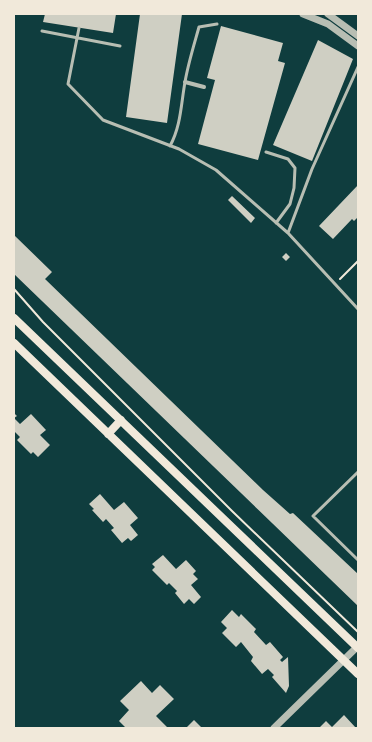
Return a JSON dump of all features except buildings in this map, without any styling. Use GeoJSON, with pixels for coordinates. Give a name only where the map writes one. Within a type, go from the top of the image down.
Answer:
{"type":"FeatureCollection","features":[{"type":"Feature","properties":{"kind":"main road"},"geometry":{"type":"LineString","coordinates":[[14,318],[357,648]]}},
{"type":"Feature","properties":{"kind":"main road"},"geometry":{"type":"LineString","coordinates":[[14,343],[358,674]]}},
{"type":"Feature","properties":{"kind":"main road"},"geometry":{"type":"LineString","coordinates":[[108,434],[121,420]]}},
{"type":"Feature","properties":{"kind":"street"},"geometry":{"type":"LineString","coordinates":[[303,14],[328,24],[358,46]]}},
{"type":"Feature","properties":{"kind":"street"},"geometry":{"type":"LineString","coordinates":[[328,14],[358,36]]}},
{"type":"Feature","properties":{"kind":"street"},"geometry":{"type":"LineString","coordinates":[[185,82],[204,87]]}},
{"type":"Feature","properties":{"kind":"street"},"geometry":{"type":"LineString","coordinates":[[274,728],[357,648]]}},
{"type":"Feature","properties":{"kind":"lane"},"geometry":{"type":"LineString","coordinates":[[170,146],[176,135],[180,120],[185,82],[199,27],[217,24]]}},
{"type":"Feature","properties":{"kind":"lane"},"geometry":{"type":"LineString","coordinates":[[79,28],[68,84],[103,120],[170,146],[216,170],[288,233],[358,309]]}},
{"type":"Feature","properties":{"kind":"lane"},"geometry":{"type":"LineString","coordinates":[[42,31],[77,39],[120,46]]}},
{"type":"Feature","properties":{"kind":"lane"},"geometry":{"type":"LineString","coordinates":[[288,233],[312,169],[352,84],[358,67]]}},
{"type":"Feature","properties":{"kind":"lane"},"geometry":{"type":"LineString","coordinates":[[266,152],[288,159],[296,168],[294,188],[290,204],[276,223]]}},
{"type":"Feature","properties":{"kind":"lane"},"geometry":{"type":"LineString","coordinates":[[357,557],[313,516],[358,472]]}},
{"type":"Feature","properties":{"kind":"path"},"geometry":{"type":"LineString","coordinates":[[335,284],[358,261]]}},
{"type":"Feature","properties":{"kind":"path"},"geometry":{"type":"LineString","coordinates":[[14,289],[43,322],[204,483],[358,632]]}}]}
